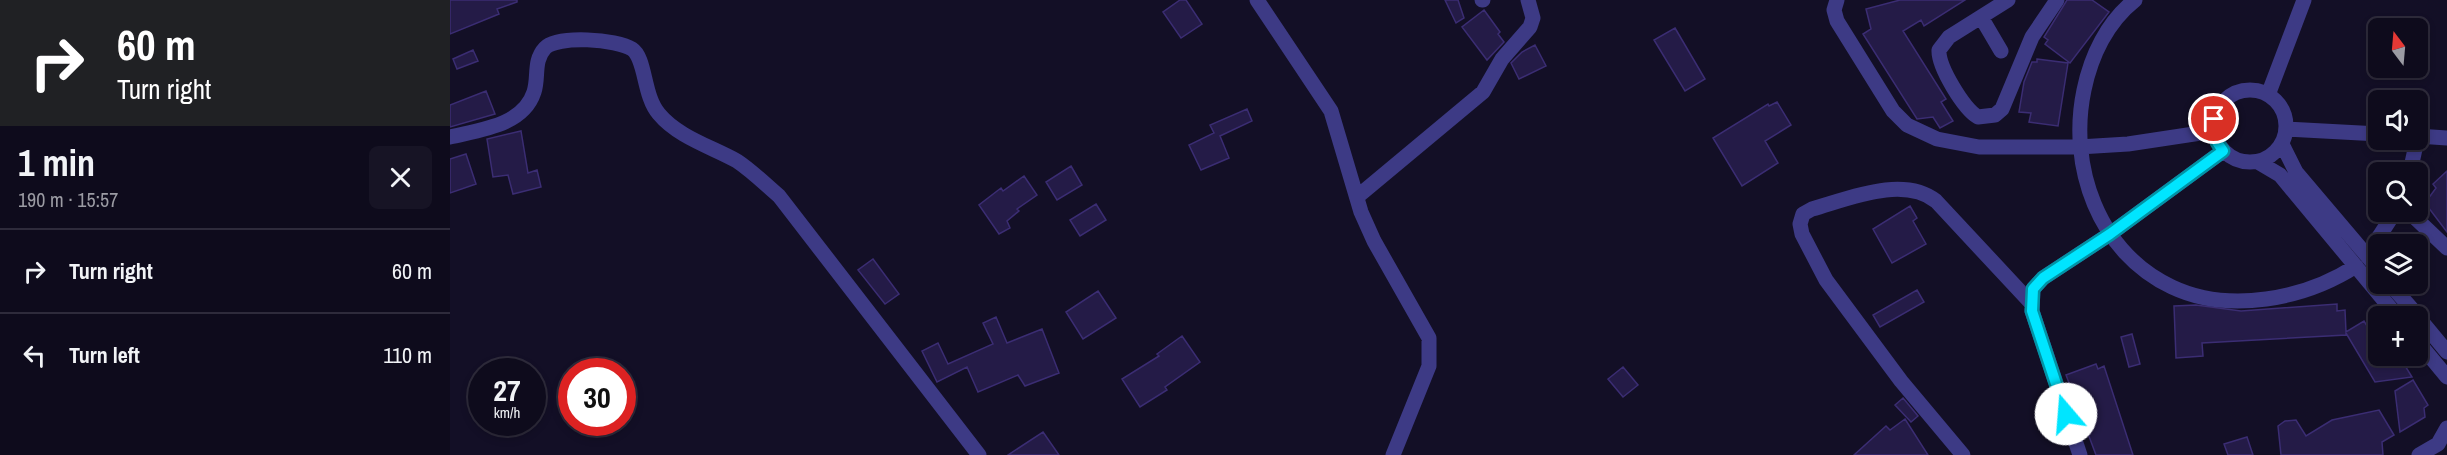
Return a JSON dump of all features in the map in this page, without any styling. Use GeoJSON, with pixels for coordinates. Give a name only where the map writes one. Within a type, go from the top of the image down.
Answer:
{"type":"FeatureCollection","features":[{"type":"Feature","properties":{"kind":"street"},"geometry":{"type":"LineString","coordinates":[[1257,0],[1331,111],[1357,197],[1374,241],[1426,330],[1430,348],[1429,366],[1393,455]]}},
{"type":"Feature","properties":{"kind":"street"},"geometry":{"type":"LineString","coordinates":[[1357,197],[1483,92],[1502,59],[1530,27],[1533,18],[1528,0]]}},
{"type":"Feature","properties":{"kind":"street"},"geometry":{"type":"LineString","coordinates":[[1837,0],[1834,10],[1837,21],[1887,102],[1907,125],[1923,135],[1955,144],[1979,147],[2079,147],[2128,144],[2214,131]]}},
{"type":"Feature","properties":{"kind":"street"},"geometry":{"type":"LineString","coordinates":[[2008,0],[1945,41],[1939,56],[1942,66],[1970,112],[1987,117],[2002,109],[2032,37],[2057,0]]}},
{"type":"Feature","properties":{"kind":"street"},"geometry":{"type":"LineString","coordinates":[[2268,95],[2304,0]]}},
{"type":"Feature","properties":{"kind":"street"},"geometry":{"type":"LineString","coordinates":[[2130,1],[2096,51],[2087,75],[2081,106],[2079,147],[2092,199],[2110,234],[2133,258],[2172,287],[2214,298],[2249,300],[2279,297],[2312,290],[2361,261],[2391,222]]}},
{"type":"Feature","properties":{"kind":"street"},"geometry":{"type":"LineString","coordinates":[[1981,17],[2001,51]]}},
{"type":"Feature","properties":{"kind":"street"},"geometry":{"type":"LineString","coordinates":[[450,137],[496,126],[513,118],[526,106],[534,92],[539,57],[552,43],[571,39],[620,44],[631,48],[639,57],[648,97],[659,115],[691,137],[738,162],[779,196],[979,455]]}},
{"type":"Feature","properties":{"kind":"street"},"geometry":{"type":"LineString","coordinates":[[2368,264],[2361,261],[2280,175],[2258,162],[2233,159],[2223,151],[2214,131],[2214,119],[2225,99],[2246,90],[2268,95],[2282,109],[2284,137],[2296,172],[2361,261],[2390,306]]}},
{"type":"Feature","properties":{"kind":"street"},"geometry":{"type":"LineString","coordinates":[[2284,137],[2368,134]]}},
{"type":"Feature","properties":{"kind":"street"},"geometry":{"type":"LineString","coordinates":[[2258,162],[2276,152],[2284,137]]}},
{"type":"Feature","properties":{"kind":"street"},"geometry":{"type":"LineString","coordinates":[[2428,138],[2447,138]]}},
{"type":"Feature","properties":{"kind":"street"},"geometry":{"type":"LineString","coordinates":[[2031,303],[2033,289],[2038,283],[2110,234],[2223,151]]}},
{"type":"Feature","properties":{"kind":"street"},"geometry":{"type":"LineString","coordinates":[[1963,455],[1901,381],[1826,280],[1802,234],[1800,224],[1803,214],[1821,206],[1879,192],[1906,189],[1923,192],[1936,201],[2031,303],[2080,455]]}},
{"type":"Feature","properties":{"kind":"street"},"geometry":{"type":"LineString","coordinates":[[2420,222],[2447,248]]}},
{"type":"Feature","properties":{"kind":"street"},"geometry":{"type":"LineString","coordinates":[[2398,294],[2409,306]]}},
{"type":"Feature","properties":{"kind":"street"},"geometry":{"type":"LineString","coordinates":[[2428,329],[2447,351]]}},
{"type":"Feature","properties":{"kind":"street"},"geometry":{"type":"LineString","coordinates":[[2428,354],[2447,377]]}},
{"type":"Feature","properties":{"kind":"street"},"geometry":{"type":"LineString","coordinates":[[2426,454],[2446,435]]}},
{"type":"Feature","properties":{"kind":"building"},"geometry":{"type":"Polygon","coordinates":[[[450,0],[517,0],[517,2],[497,9],[499,14],[450,34],[450,0]]]}},
{"type":"Feature","properties":{"kind":"building"},"geometry":{"type":"Polygon","coordinates":[[[1180,0],[1186,0],[1202,24],[1181,38],[1163,12],[1180,0]]]}},
{"type":"Feature","properties":{"kind":"building"},"geometry":{"type":"Polygon","coordinates":[[[1445,0],[1458,0],[1464,18],[1456,23],[1445,0]]]}},
{"type":"Feature","properties":{"kind":"building"},"geometry":{"type":"Polygon","coordinates":[[[1900,0],[1965,0],[1924,26],[1921,20],[1903,31],[1946,99],[1941,102],[1953,121],[1940,128],[1933,117],[1917,119],[1863,34],[1871,29],[1866,9],[1900,0]]]}},
{"type":"Feature","properties":{"kind":"building"},"geometry":{"type":"Polygon","coordinates":[[[2067,0],[2092,0],[2109,12],[2070,63],[2045,44],[2048,40],[2044,37],[2067,0]]]}},
{"type":"Feature","properties":{"kind":"building"},"geometry":{"type":"Polygon","coordinates":[[[1484,10],[1500,32],[1498,34],[1504,42],[1487,60],[1462,27],[1484,10]]]}},
{"type":"Feature","properties":{"kind":"building"},"geometry":{"type":"Polygon","coordinates":[[[1675,28],[1705,79],[1685,91],[1654,40],[1675,28]]]}},
{"type":"Feature","properties":{"kind":"building"},"geometry":{"type":"Polygon","coordinates":[[[1535,45],[1546,66],[1519,79],[1511,63],[1522,52],[1535,45]]]}},
{"type":"Feature","properties":{"kind":"building"},"geometry":{"type":"Polygon","coordinates":[[[473,50],[478,61],[457,69],[453,59],[473,50]]]}},
{"type":"Feature","properties":{"kind":"building"},"geometry":{"type":"Polygon","coordinates":[[[2037,59],[2068,63],[2058,126],[2029,122],[2031,113],[2019,112],[2024,82],[2032,62],[2037,62],[2037,59]]]}},
{"type":"Feature","properties":{"kind":"building"},"geometry":{"type":"Polygon","coordinates":[[[486,91],[495,114],[450,127],[450,105],[486,91]]]}},
{"type":"Feature","properties":{"kind":"building"},"geometry":{"type":"Polygon","coordinates":[[[1777,102],[1791,125],[1765,141],[1778,163],[1742,186],[1713,138],[1768,104],[1769,106],[1777,102]]]}},
{"type":"Feature","properties":{"kind":"building"},"geometry":{"type":"Polygon","coordinates":[[[1247,109],[1252,121],[1220,136],[1229,158],[1201,170],[1189,145],[1214,133],[1210,125],[1247,109]]]}},
{"type":"Feature","properties":{"kind":"building"},"geometry":{"type":"Polygon","coordinates":[[[521,131],[528,173],[537,170],[541,187],[513,194],[508,175],[493,177],[487,139],[521,131]]]}},
{"type":"Feature","properties":{"kind":"building"},"geometry":{"type":"Polygon","coordinates":[[[466,154],[476,184],[450,193],[450,159],[466,154]]]}},
{"type":"Feature","properties":{"kind":"building"},"geometry":{"type":"Polygon","coordinates":[[[1071,166],[1082,185],[1057,200],[1046,182],[1071,166]]]}},
{"type":"Feature","properties":{"kind":"building"},"geometry":{"type":"Polygon","coordinates":[[[2447,171],[2447,232],[2428,207],[2428,199],[2436,188],[2433,184],[2447,171]]]}},
{"type":"Feature","properties":{"kind":"building"},"geometry":{"type":"Polygon","coordinates":[[[1024,176],[1037,195],[1017,209],[1019,211],[1007,221],[1010,228],[999,234],[979,205],[1001,188],[1003,191],[1024,176]]]}},
{"type":"Feature","properties":{"kind":"building"},"geometry":{"type":"Polygon","coordinates":[[[1096,204],[1106,220],[1080,236],[1070,220],[1096,204]]]}},
{"type":"Feature","properties":{"kind":"building"},"geometry":{"type":"Polygon","coordinates":[[[1910,206],[1917,218],[1913,221],[1926,244],[1892,263],[1873,229],[1910,206]]]}},
{"type":"Feature","properties":{"kind":"building"},"geometry":{"type":"Polygon","coordinates":[[[873,259],[899,294],[885,304],[858,270],[873,259]]]}},
{"type":"Feature","properties":{"kind":"building"},"geometry":{"type":"Polygon","coordinates":[[[1917,290],[1924,302],[1880,327],[1873,315],[1917,290]]]}},
{"type":"Feature","properties":{"kind":"building"},"geometry":{"type":"Polygon","coordinates":[[[1098,291],[1116,318],[1083,339],[1066,312],[1098,291]]]}},
{"type":"Feature","properties":{"kind":"building"},"geometry":{"type":"Polygon","coordinates":[[[2337,304],[2337,311],[2345,310],[2346,332],[2364,321],[2368,325],[2368,366],[2405,366],[2412,377],[2375,382],[2346,333],[2346,335],[2202,343],[2203,356],[2176,358],[2174,306],[2196,305],[2241,311],[2337,304]]]}},
{"type":"Feature","properties":{"kind":"building"},"geometry":{"type":"Polygon","coordinates":[[[996,317],[1007,343],[1042,329],[1059,373],[1025,386],[1018,375],[978,392],[967,367],[937,382],[922,351],[938,343],[948,364],[993,344],[983,323],[996,317]]]}},
{"type":"Feature","properties":{"kind":"building"},"geometry":{"type":"Polygon","coordinates":[[[2132,334],[2140,364],[2129,367],[2121,337],[2132,334]]]}},
{"type":"Feature","properties":{"kind":"building"},"geometry":{"type":"Polygon","coordinates":[[[1182,336],[1200,362],[1165,387],[1167,390],[1140,407],[1122,379],[1159,356],[1157,354],[1182,336]]]}},
{"type":"Feature","properties":{"kind":"building"},"geometry":{"type":"Polygon","coordinates":[[[2096,364],[2098,369],[2104,366],[2133,455],[2096,455],[2066,375],[2096,364]]]}},
{"type":"Feature","properties":{"kind":"building"},"geometry":{"type":"Polygon","coordinates":[[[1623,367],[1638,385],[1623,397],[1608,379],[1623,367]]]}},
{"type":"Feature","properties":{"kind":"building"},"geometry":{"type":"Polygon","coordinates":[[[2413,380],[2428,405],[2424,408],[2425,417],[2400,432],[2395,391],[2413,380]]]}},
{"type":"Feature","properties":{"kind":"building"},"geometry":{"type":"Polygon","coordinates":[[[1903,398],[1918,416],[1911,422],[1895,405],[1903,398]]]}},
{"type":"Feature","properties":{"kind":"building"},"geometry":{"type":"Polygon","coordinates":[[[2379,410],[2394,435],[2382,442],[2383,455],[2281,455],[2278,426],[2285,421],[2296,420],[2306,436],[2332,420],[2379,410]]]}},
{"type":"Feature","properties":{"kind":"building"},"geometry":{"type":"Polygon","coordinates":[[[1905,419],[1928,455],[1854,455],[1886,426],[1890,430],[1905,419]]]}},
{"type":"Feature","properties":{"kind":"building"},"geometry":{"type":"Polygon","coordinates":[[[1043,432],[1059,455],[1008,455],[1043,432]]]}},
{"type":"Feature","properties":{"kind":"building"},"geometry":{"type":"Polygon","coordinates":[[[2247,437],[2253,455],[2228,455],[2224,444],[2247,437]]]}},
{"type":"Feature","properties":{"kind":"route"},"geometry":{"type":"LineString","coordinates":[[2066,414],[2032,311],[2033,289],[2043,278],[2110,234],[2223,151],[2217,142],[2214,119]]}}]}
